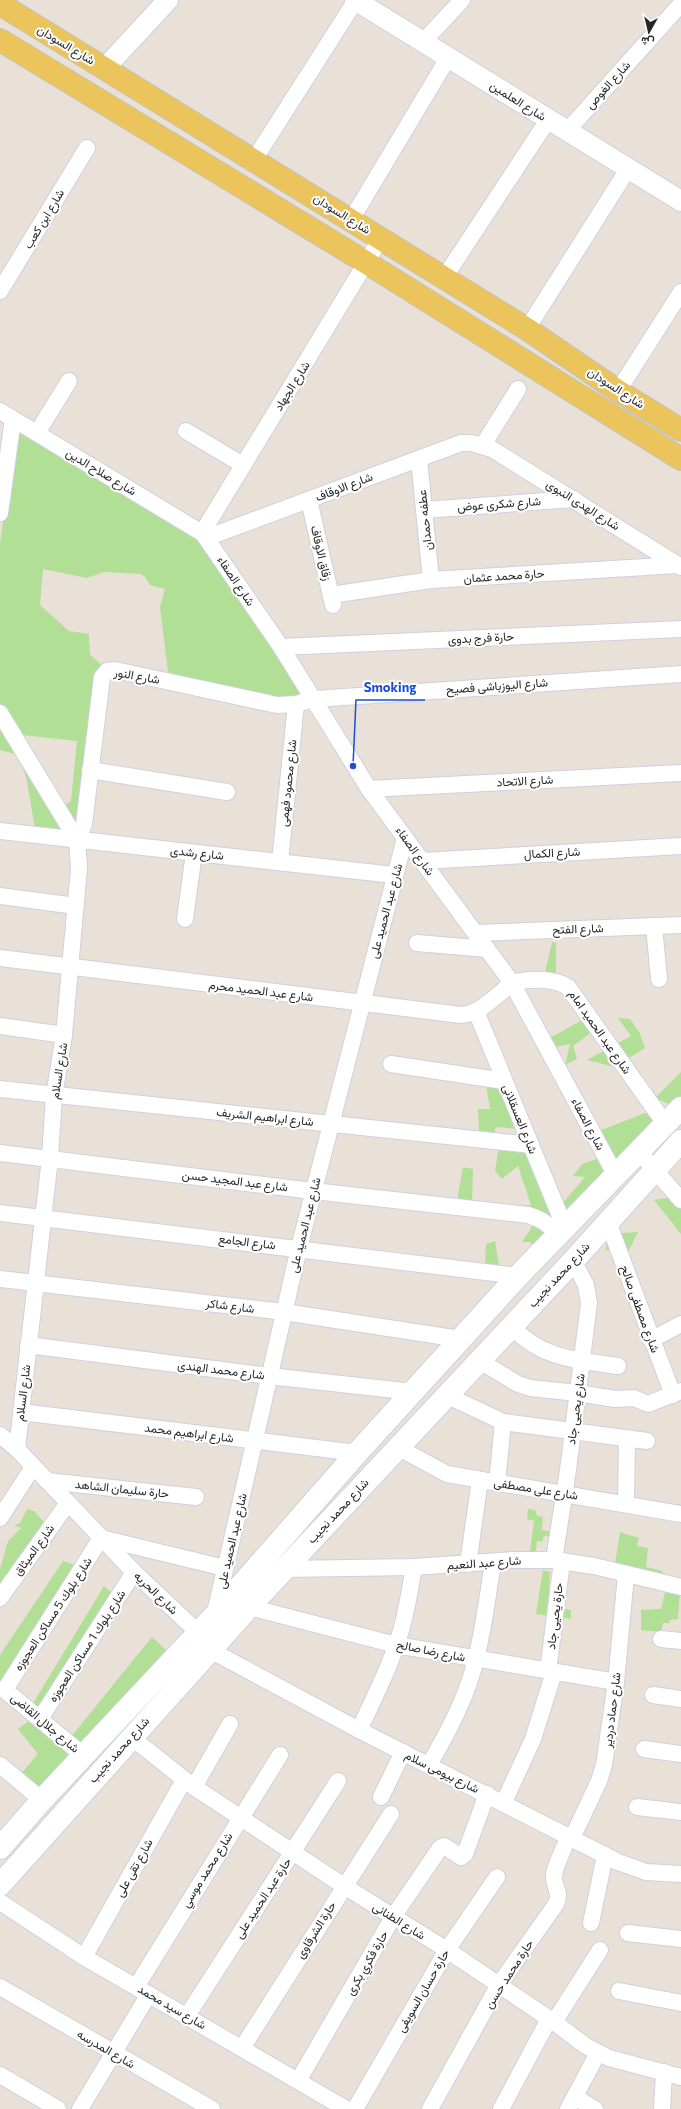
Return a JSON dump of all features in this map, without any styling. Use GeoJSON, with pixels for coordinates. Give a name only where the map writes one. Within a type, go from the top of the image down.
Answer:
{"type":"FeatureCollection","features":[{"type":"Feature","properties":{"kind":"main road","name":"شارع السودان"},"geometry":{"type":"LineString","coordinates":[[5,4],[105,68],[527,329],[618,391],[681,430]]}},
{"type":"Feature","properties":{"kind":"main road"},"geometry":{"type":"LineString","coordinates":[[0,40],[367,264],[681,459]]}},
{"type":"Feature","properties":{"kind":"main road","name":"شارع محمد نجيب"},"geometry":{"type":"LineString","coordinates":[[0,1885],[131,1737],[207,1643],[215,1615],[357,1453],[460,1339],[518,1276],[681,1108]]}},
{"type":"Feature","properties":{"kind":"main road","name":"شارع محمد نجيب"},"geometry":{"type":"LineString","coordinates":[[0,1848],[42,1800],[84,1756],[207,1643],[249,1607],[478,1360],[573,1261],[681,1141]]}},
{"type":"Feature","properties":{"kind":"street"},"geometry":{"type":"LineString","coordinates":[[105,68],[168,0]]}},
{"type":"Feature","properties":{"kind":"street"},"geometry":{"type":"LineString","coordinates":[[254,160],[355,0]]}},
{"type":"Feature","properties":{"kind":"street","name":"شارع العلمين"},"geometry":{"type":"LineString","coordinates":[[355,0],[628,169],[678,194]]}},
{"type":"Feature","properties":{"kind":"street"},"geometry":{"type":"LineString","coordinates":[[423,42],[462,0]]}},
{"type":"Feature","properties":{"kind":"street","name":"شارع الغوص"},"geometry":{"type":"LineString","coordinates":[[567,131],[681,4]]}},
{"type":"Feature","properties":{"kind":"street"},"geometry":{"type":"LineString","coordinates":[[351,220],[448,58]]}},
{"type":"Feature","properties":{"kind":"street"},"geometry":{"type":"LineString","coordinates":[[444,278],[548,120]]}},
{"type":"Feature","properties":{"kind":"street","name":"شارع ابن كعب"},"geometry":{"type":"LineString","coordinates":[[0,291],[87,148]]}},
{"type":"Feature","properties":{"kind":"street"},"geometry":{"type":"LineString","coordinates":[[527,329],[628,169]]}},
{"type":"Feature","properties":{"kind":"street","name":"شارع الجهاد"},"geometry":{"type":"LineString","coordinates":[[204,536],[243,465],[367,264],[381,238]]}},
{"type":"Feature","properties":{"kind":"street"},"geometry":{"type":"LineString","coordinates":[[618,391],[681,292]]}},
{"type":"Feature","properties":{"kind":"street"},"geometry":{"type":"LineString","coordinates":[[37,433],[69,381]]}},
{"type":"Feature","properties":{"kind":"street"},"geometry":{"type":"LineString","coordinates":[[483,445],[518,389]]}},
{"type":"Feature","properties":{"kind":"street"},"geometry":{"type":"LineString","coordinates":[[0,514],[7,415]]}},
{"type":"Feature","properties":{"kind":"street","name":"شارع صلاح الدين"},"geometry":{"type":"LineString","coordinates":[[7,415],[204,536]]}},
{"type":"Feature","properties":{"kind":"street"},"geometry":{"type":"LineString","coordinates":[[186,431],[243,465]]}},
{"type":"Feature","properties":{"kind":"street","name":"شارع الاوقاف"},"geometry":{"type":"LineString","coordinates":[[204,536],[309,500],[461,443],[483,445]]}},
{"type":"Feature","properties":{"kind":"street","name":"شارع الهدى النبوى"},"geometry":{"type":"LineString","coordinates":[[483,445],[574,499],[680,566]]}},
{"type":"Feature","properties":{"kind":"street","name":"عطفه حمدان"},"geometry":{"type":"LineString","coordinates":[[419,459],[432,580]]}},
{"type":"Feature","properties":{"kind":"street","name":"شارع شكرى عوض"},"geometry":{"type":"LineString","coordinates":[[424,510],[574,499]]}},
{"type":"Feature","properties":{"kind":"street","name":"زقاق الاوقاف"},"geometry":{"type":"LineString","coordinates":[[309,500],[332,600]]}},
{"type":"Feature","properties":{"kind":"street","name":"شارع الصفاء"},"geometry":{"type":"LineString","coordinates":[[204,536],[281,647],[369,788],[512,983],[616,1176]]}},
{"type":"Feature","properties":{"kind":"street","name":"حارة محمد عثمان"},"geometry":{"type":"LineString","coordinates":[[332,600],[432,580],[680,566]]}},
{"type":"Feature","properties":{"kind":"street","name":"حارة فرج بدوى"},"geometry":{"type":"LineString","coordinates":[[281,647],[681,629]]}},
{"type":"Feature","properties":{"kind":"street","name":"شارع النور"},"geometry":{"type":"LineString","coordinates":[[77,840],[84,824],[102,677],[107,671],[115,670],[277,705],[296,704],[314,699]]}},
{"type":"Feature","properties":{"kind":"street","name":"شارع اليوزباشى فصيح"},"geometry":{"type":"LineString","coordinates":[[314,699],[681,674]]}},
{"type":"Feature","properties":{"kind":"street","name":"شارع محمود فهمى"},"geometry":{"type":"LineString","coordinates":[[280,862],[296,704]]}},
{"type":"Feature","properties":{"kind":"street","name":"شارع السلام"},"geometry":{"type":"LineString","coordinates":[[0,713],[77,840],[79,868],[64,1035],[54,1096],[50,1158],[16,1449]]}},
{"type":"Feature","properties":{"kind":"street"},"geometry":{"type":"LineString","coordinates":[[90,770],[227,792]]}},
{"type":"Feature","properties":{"kind":"street","name":"شارع الاتحاد"},"geometry":{"type":"LineString","coordinates":[[369,788],[681,773]]}},
{"type":"Feature","properties":{"kind":"street","name":"شارع رشدى"},"geometry":{"type":"LineString","coordinates":[[0,831],[394,875]]}},
{"type":"Feature","properties":{"kind":"street","name":"شارع عبد الحميد على"},"geometry":{"type":"LineString","coordinates":[[215,1615],[299,1248],[394,875],[405,838]]}},
{"type":"Feature","properties":{"kind":"street","name":"شارع الكمال"},"geometry":{"type":"LineString","coordinates":[[422,861],[681,846]]}},
{"type":"Feature","properties":{"kind":"street"},"geometry":{"type":"LineString","coordinates":[[185,919],[194,853]]}},
{"type":"Feature","properties":{"kind":"street"},"geometry":{"type":"LineString","coordinates":[[0,896],[76,906]]}},
{"type":"Feature","properties":{"kind":"street","name":"شارع الفتح"},"geometry":{"type":"LineString","coordinates":[[476,933],[681,925]]}},
{"type":"Feature","properties":{"kind":"street"},"geometry":{"type":"LineString","coordinates":[[654,926],[659,979]]}},
{"type":"Feature","properties":{"kind":"street"},"geometry":{"type":"LineString","coordinates":[[417,943],[487,949]]}},
{"type":"Feature","properties":{"kind":"street","name":"شارع عبد الحميد محرم"},"geometry":{"type":"LineString","coordinates":[[0,958],[362,1004],[461,1015],[476,1011],[512,983]]}},
{"type":"Feature","properties":{"kind":"street","name":"شارع عبد الحميد امام"},"geometry":{"type":"LineString","coordinates":[[512,983],[524,980],[555,981],[568,986],[666,1125]]}},
{"type":"Feature","properties":{"kind":"street","name":"شارع العسقلانى"},"geometry":{"type":"LineString","coordinates":[[476,1011],[531,1145],[562,1231]]}},
{"type":"Feature","properties":{"kind":"street"},"geometry":{"type":"LineString","coordinates":[[0,1026],[64,1035]]}},
{"type":"Feature","properties":{"kind":"street"},"geometry":{"type":"LineString","coordinates":[[391,1064],[504,1081]]}},
{"type":"Feature","properties":{"kind":"street","name":"شارع ابراهيم الشريف"},"geometry":{"type":"LineString","coordinates":[[0,1089],[54,1096],[331,1123],[531,1145]]}},
{"type":"Feature","properties":{"kind":"street"},"geometry":{"type":"LineString","coordinates":[[639,1152],[680,1197]]}},
{"type":"Feature","properties":{"kind":"street","name":"شارع عبد المجيد حسن"},"geometry":{"type":"LineString","coordinates":[[0,1153],[313,1191],[528,1215],[540,1219],[562,1231]]}},
{"type":"Feature","properties":{"kind":"street","name":"شارع الجامع"},"geometry":{"type":"LineString","coordinates":[[0,1213],[299,1248],[518,1276]]}},
{"type":"Feature","properties":{"kind":"street","name":"شارع مصطفى صالح"},"geometry":{"type":"LineString","coordinates":[[608,1222],[651,1340],[677,1393]]}},
{"type":"Feature","properties":{"kind":"street","name":"شارع يحيى جاد"},"geometry":{"type":"LineString","coordinates":[[558,1561],[565,1494],[583,1361],[588,1294],[573,1261]]}},
{"type":"Feature","properties":{"kind":"street","name":"شارع شاكر"},"geometry":{"type":"LineString","coordinates":[[0,1279],[284,1312],[460,1339]]}},
{"type":"Feature","properties":{"kind":"street"},"geometry":{"type":"LineString","coordinates":[[651,1340],[681,1324]]}},
{"type":"Feature","properties":{"kind":"street"},"geometry":{"type":"LineString","coordinates":[[511,1326],[519,1335],[553,1356],[618,1366]]}},
{"type":"Feature","properties":{"kind":"street","name":"شارع محمد الهندى"},"geometry":{"type":"LineString","coordinates":[[28,1345],[269,1376],[413,1392]]}},
{"type":"Feature","properties":{"kind":"street"},"geometry":{"type":"LineString","coordinates":[[478,1360],[518,1384],[530,1388],[578,1393],[615,1399],[634,1398],[648,1404],[677,1393]]}},
{"type":"Feature","properties":{"kind":"street"},"geometry":{"type":"LineString","coordinates":[[446,1395],[503,1422],[647,1441]]}},
{"type":"Feature","properties":{"kind":"street","name":"شارع ابراهيم محمد"},"geometry":{"type":"LineString","coordinates":[[21,1412],[357,1453]]}},
{"type":"Feature","properties":{"kind":"street"},"geometry":{"type":"LineString","coordinates":[[497,1483],[503,1422]]}},
{"type":"Feature","properties":{"kind":"street","name":"شارع الحريه"},"geometry":{"type":"LineString","coordinates":[[0,1435],[34,1467],[134,1572],[207,1643]]}},
{"type":"Feature","properties":{"kind":"street"},"geometry":{"type":"LineString","coordinates":[[626,1504],[627,1438]]}},
{"type":"Feature","properties":{"kind":"street","name":"شارع على مصطفى"},"geometry":{"type":"LineString","coordinates":[[397,1447],[439,1471],[480,1480],[681,1514]]}},
{"type":"Feature","properties":{"kind":"street"},"geometry":{"type":"LineString","coordinates":[[0,1518],[34,1467]]}},
{"type":"Feature","properties":{"kind":"street"},"geometry":{"type":"LineString","coordinates":[[468,1564],[480,1480]]}},
{"type":"Feature","properties":{"kind":"street","name":"حارة سليمان الشاهد"},"geometry":{"type":"LineString","coordinates":[[47,1481],[196,1497]]}},
{"type":"Feature","properties":{"kind":"street","name":"شارع الميثاق"},"geometry":{"type":"LineString","coordinates":[[0,1598],[68,1503]]}},
{"type":"Feature","properties":{"kind":"street"},"geometry":{"type":"LineString","coordinates":[[101,1538],[225,1568]]}},
{"type":"Feature","properties":{"kind":"street","name":"شارع بلوك 5 مساكن العجوزه"},"geometry":{"type":"LineString","coordinates":[[6,1691],[7,1686],[101,1538]]}},
{"type":"Feature","properties":{"kind":"street","name":"شارع عبد النعيم"},"geometry":{"type":"LineString","coordinates":[[284,1569],[414,1567],[534,1560],[558,1561],[626,1574],[681,1587]]}},
{"type":"Feature","properties":{"kind":"street","name":"حارة يحيى جاد"},"geometry":{"type":"LineString","coordinates":[[504,1802],[533,1739],[551,1672],[558,1561]]}},
{"type":"Feature","properties":{"kind":"street"},"geometry":{"type":"LineString","coordinates":[[429,1765],[457,1714],[476,1659],[493,1562]]}},
{"type":"Feature","properties":{"kind":"street"},"geometry":{"type":"LineString","coordinates":[[359,1730],[373,1702],[396,1645],[404,1619],[414,1567]]}},
{"type":"Feature","properties":{"kind":"street","name":"شارع بلوك 1 مساكن العجوزه"},"geometry":{"type":"LineString","coordinates":[[40,1719],[134,1572]]}},
{"type":"Feature","properties":{"kind":"street","name":"شارع حماد دردير"},"geometry":{"type":"LineString","coordinates":[[570,1837],[599,1781],[604,1765],[616,1682],[626,1574]]}},
{"type":"Feature","properties":{"kind":"street","name":"شارع رضا صالح"},"geometry":{"type":"LineString","coordinates":[[249,1607],[396,1645],[616,1682]]}},
{"type":"Feature","properties":{"kind":"street"},"geometry":{"type":"LineString","coordinates":[[661,1639],[681,1641]]}},
{"type":"Feature","properties":{"kind":"street","name":"شارع بيومى سلام"},"geometry":{"type":"LineString","coordinates":[[207,1643],[359,1730],[504,1802],[618,1862],[646,1872],[681,1874]]}},
{"type":"Feature","properties":{"kind":"street","name":"شارع جلال القاضى"},"geometry":{"type":"LineString","coordinates":[[6,1691],[84,1756]]}},
{"type":"Feature","properties":{"kind":"street"},"geometry":{"type":"LineString","coordinates":[[653,1695],[681,1699]]}},
{"type":"Feature","properties":{"kind":"street","name":"شارع تقى على"},"geometry":{"type":"LineString","coordinates":[[84,1957],[189,1783],[230,1724]]}},
{"type":"Feature","properties":{"kind":"street","name":"شارع الطنانى"},"geometry":{"type":"LineString","coordinates":[[131,1737],[189,1783],[344,1886],[447,1950],[498,1986],[552,2020],[598,2053],[622,2062],[681,2077]]}},
{"type":"Feature","properties":{"kind":"street"},"geometry":{"type":"LineString","coordinates":[[644,1749],[681,1754]]}},
{"type":"Feature","properties":{"kind":"street"},"geometry":{"type":"LineString","coordinates":[[381,1797],[403,1752]]}},
{"type":"Feature","properties":{"kind":"street","name":"شارع محمد موسي"},"geometry":{"type":"LineString","coordinates":[[80,2109],[113,2053],[143,1990],[240,1817],[280,1755]]}},
{"type":"Feature","properties":{"kind":"street"},"geometry":{"type":"LineString","coordinates":[[0,1765],[42,1800]]}},
{"type":"Feature","properties":{"kind":"street","name":"حارة عبد الحميد على"},"geometry":{"type":"LineString","coordinates":[[187,2016],[338,1781]]}},
{"type":"Feature","properties":{"kind":"street","name":"حارة فكري بكرى"},"geometry":{"type":"LineString","coordinates":[[298,2081],[393,1917],[440,1848],[444,1846],[461,1857],[465,1854],[487,1794]]}},
{"type":"Feature","properties":{"kind":"street"},"geometry":{"type":"LineString","coordinates":[[637,1807],[681,1812]]}},
{"type":"Feature","properties":{"kind":"street","name":"حارة الشرقاوى"},"geometry":{"type":"LineString","coordinates":[[242,2048],[391,1814]]}},
{"type":"Feature","properties":{"kind":"street","name":"حارة محمد حسن"},"geometry":{"type":"LineString","coordinates":[[430,2109],[498,1986],[556,1904],[559,1893],[555,1882],[555,1873],[570,1837]]}},
{"type":"Feature","properties":{"kind":"street"},"geometry":{"type":"LineString","coordinates":[[591,1923],[605,1855]]}},
{"type":"Feature","properties":{"kind":"street","name":"حارة حسان السويفى"},"geometry":{"type":"LineString","coordinates":[[355,2109],[447,1950],[497,1877]]}},
{"type":"Feature","properties":{"kind":"street","name":"شارع سيد محمد"},"geometry":{"type":"LineString","coordinates":[[0,1902],[84,1957],[298,2081],[324,2104],[346,2109]]}},
{"type":"Feature","properties":{"kind":"street"},"geometry":{"type":"LineString","coordinates":[[628,1933],[681,1939]]}},
{"type":"Feature","properties":{"kind":"street"},"geometry":{"type":"LineString","coordinates":[[501,2109],[552,2020],[600,1950]]}},
{"type":"Feature","properties":{"kind":"street","name":"شارع المدرسه"},"geometry":{"type":"LineString","coordinates":[[0,1987],[212,2109]]}},
{"type":"Feature","properties":{"kind":"street"},"geometry":{"type":"LineString","coordinates":[[619,1991],[681,2003]]}},
{"type":"Feature","properties":{"kind":"street"},"geometry":{"type":"LineString","coordinates":[[595,2109],[572,2103],[598,2053]]}},
{"type":"Feature","properties":{"kind":"street"},"geometry":{"type":"LineString","coordinates":[[662,2109],[664,2072]]}},
{"type":"Feature","properties":{"kind":"street"},"geometry":{"type":"LineString","coordinates":[[0,2076],[58,2109]]}},
{"type":"Feature","properties":{"kind":"green space"},"geometry":{"type":"Polygon","coordinates":[[[18,422],[202,533],[307,697],[277,705],[168,672],[160,607],[165,589],[150,585],[145,577],[140,574],[104,572],[87,578],[43,569],[40,605],[69,631],[89,634],[90,655],[102,665],[81,832],[62,807],[71,801],[77,741],[22,735],[0,705],[0,543],[18,422]]]}},
{"type":"Feature","properties":{"kind":"green space"},"geometry":{"type":"Polygon","coordinates":[[[0,719],[69,835],[35,829],[27,781],[19,755],[0,750],[0,719]]]}},
{"type":"Feature","properties":{"kind":"green space"},"geometry":{"type":"Polygon","coordinates":[[[552,942],[556,943],[556,976],[544,977],[552,942]]]}},
{"type":"Feature","properties":{"kind":"green space"},"geometry":{"type":"Polygon","coordinates":[[[618,1018],[630,1019],[639,1032],[645,1048],[615,1067],[587,1060],[631,1036],[618,1018]]]}},
{"type":"Feature","properties":{"kind":"green space"},"geometry":{"type":"Polygon","coordinates":[[[584,1019],[593,1031],[573,1046],[577,1059],[565,1065],[570,1044],[551,1048],[546,1040],[584,1019]]]}},
{"type":"Feature","properties":{"kind":"green space"},"geometry":{"type":"Polygon","coordinates":[[[681,1072],[681,1101],[676,1107],[655,1098],[681,1072]]]}},
{"type":"Feature","properties":{"kind":"green space"},"geometry":{"type":"Polygon","coordinates":[[[486,1084],[501,1086],[518,1129],[496,1127],[493,1138],[479,1136],[478,1109],[490,1109],[486,1084]]]}},
{"type":"Feature","properties":{"kind":"green space"},"geometry":{"type":"Polygon","coordinates":[[[650,1111],[659,1124],[617,1168],[599,1131],[650,1111]]]}},
{"type":"Feature","properties":{"kind":"green space"},"geometry":{"type":"Polygon","coordinates":[[[499,1146],[528,1149],[560,1226],[536,1250],[530,1242],[522,1242],[536,1220],[517,1210],[518,1206],[531,1205],[518,1166],[502,1179],[495,1171],[499,1146]]]}},
{"type":"Feature","properties":{"kind":"green space"},"geometry":{"type":"Polygon","coordinates":[[[602,1157],[611,1174],[567,1218],[562,1204],[585,1177],[573,1176],[582,1164],[602,1157]]]}},
{"type":"Feature","properties":{"kind":"green space"},"geometry":{"type":"Polygon","coordinates":[[[463,1167],[473,1169],[472,1203],[457,1201],[463,1167]]]}},
{"type":"Feature","properties":{"kind":"green space"},"geometry":{"type":"Polygon","coordinates":[[[673,1197],[681,1207],[681,1234],[654,1200],[673,1197]]]}},
{"type":"Feature","properties":{"kind":"green space"},"geometry":{"type":"Polygon","coordinates":[[[638,1232],[627,1254],[635,1282],[624,1290],[614,1262],[619,1252],[606,1250],[607,1234],[638,1232]]]}},
{"type":"Feature","properties":{"kind":"green space"},"geometry":{"type":"Polygon","coordinates":[[[495,1241],[499,1266],[485,1264],[486,1244],[495,1241]]]}},
{"type":"Feature","properties":{"kind":"green space"},"geometry":{"type":"Polygon","coordinates":[[[27,1509],[34,1511],[56,1536],[9,1596],[0,1586],[0,1569],[8,1541],[21,1528],[14,1526],[20,1523],[27,1509]]]}},
{"type":"Feature","properties":{"kind":"green space"},"geometry":{"type":"Polygon","coordinates":[[[528,1509],[535,1510],[537,1516],[543,1517],[542,1530],[552,1532],[551,1537],[544,1536],[542,1542],[537,1541],[536,1551],[576,1555],[576,1566],[519,1554],[530,1551],[534,1521],[527,1519],[528,1509]]]}},
{"type":"Feature","properties":{"kind":"green space"},"geometry":{"type":"Polygon","coordinates":[[[620,1532],[639,1538],[637,1546],[648,1548],[646,1567],[663,1571],[661,1583],[615,1564],[620,1532]]]}},
{"type":"Feature","properties":{"kind":"green space"},"geometry":{"type":"Polygon","coordinates":[[[63,1561],[77,1566],[0,1689],[0,1655],[63,1561]]]}},
{"type":"Feature","properties":{"kind":"green space"},"geometry":{"type":"Polygon","coordinates":[[[543,1570],[550,1572],[548,1606],[571,1610],[571,1619],[536,1614],[543,1570]]]}},
{"type":"Feature","properties":{"kind":"green space"},"geometry":{"type":"Polygon","coordinates":[[[104,1586],[114,1595],[42,1715],[32,1705],[104,1586]]]}},
{"type":"Feature","properties":{"kind":"green space"},"geometry":{"type":"Polygon","coordinates":[[[666,1588],[680,1592],[678,1619],[669,1620],[670,1623],[663,1623],[661,1632],[641,1630],[641,1610],[661,1609],[666,1588]]]}},
{"type":"Feature","properties":{"kind":"green space"},"geometry":{"type":"Polygon","coordinates":[[[152,1637],[167,1651],[79,1746],[70,1738],[152,1637]]]}},
{"type":"Feature","properties":{"kind":"green space"},"geometry":{"type":"Polygon","coordinates":[[[33,1718],[75,1757],[42,1800],[19,1776],[38,1754],[18,1729],[33,1718]]]}},
{"type":"Feature","properties":{"kind":"place","name":"Smoking"},"geometry":{"type":"Point","coordinates":[353,766]}}]}
